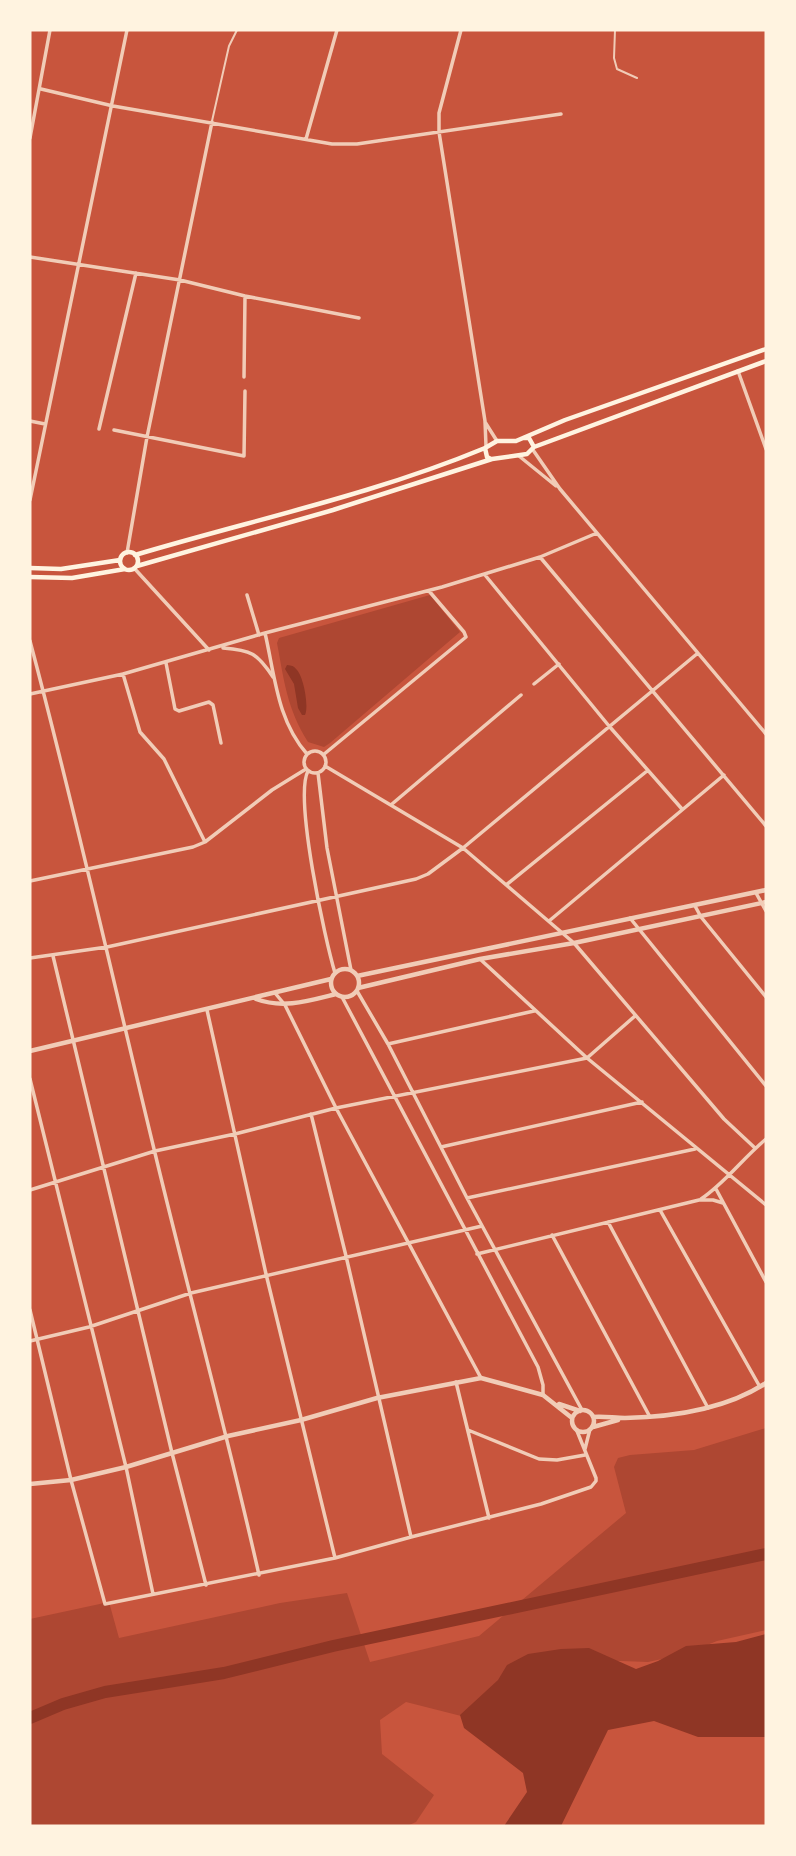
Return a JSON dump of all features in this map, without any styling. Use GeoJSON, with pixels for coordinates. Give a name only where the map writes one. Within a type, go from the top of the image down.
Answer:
{"type":"FeatureCollection","features":[{"type":"Feature","properties":{"kind":"main road"},"geometry":{"type":"LineString","coordinates":[[30,568],[61,569],[120,559],[127,553],[135,555],[349,497],[407,478],[497,441],[513,442],[565,420],[766,349]]}},
{"type":"Feature","properties":{"kind":"main road"},"geometry":{"type":"LineString","coordinates":[[30,577],[72,578],[136,567],[333,510],[492,458],[519,456],[533,448],[766,361]]}},
{"type":"Feature","properties":{"kind":"main road"},"geometry":{"type":"LineString","coordinates":[[523,438],[528,438],[533,448]]}},
{"type":"Feature","properties":{"kind":"main road"},"geometry":{"type":"LineString","coordinates":[[486,447],[487,457],[492,458]]}},
{"type":"Feature","properties":{"kind":"main road"},"geometry":{"type":"LineString","coordinates":[[135,555],[138,560],[136,567]]}},
{"type":"Feature","properties":{"kind":"main road"},"geometry":{"type":"LineString","coordinates":[[120,559],[120,564],[125,569]]}},
{"type":"Feature","properties":{"kind":"street"},"geometry":{"type":"LineString","coordinates":[[30,138],[50,30]]}},
{"type":"Feature","properties":{"kind":"street"},"geometry":{"type":"LineString","coordinates":[[30,500],[127,30]]}},
{"type":"Feature","properties":{"kind":"street"},"geometry":{"type":"LineString","coordinates":[[306,139],[337,30]]}},
{"type":"Feature","properties":{"kind":"street"},"geometry":{"type":"LineString","coordinates":[[461,30],[439,113],[439,132],[485,421],[486,447]]}},
{"type":"Feature","properties":{"kind":"street"},"geometry":{"type":"LineString","coordinates":[[41,89],[113,106],[332,144],[357,144],[561,114]]}},
{"type":"Feature","properties":{"kind":"street"},"geometry":{"type":"LineString","coordinates":[[30,96],[38,97]]}},
{"type":"Feature","properties":{"kind":"street"},"geometry":{"type":"LineString","coordinates":[[127,553],[147,437],[212,122]]}},
{"type":"Feature","properties":{"kind":"street"},"geometry":{"type":"LineString","coordinates":[[30,257],[180,280],[245,296],[359,318]]}},
{"type":"Feature","properties":{"kind":"street"},"geometry":{"type":"LineString","coordinates":[[99,429],[136,273]]}},
{"type":"Feature","properties":{"kind":"street"},"geometry":{"type":"LineString","coordinates":[[244,377],[245,296]]}},
{"type":"Feature","properties":{"kind":"street"},"geometry":{"type":"LineString","coordinates":[[738,371],[766,449]]}},
{"type":"Feature","properties":{"kind":"street"},"geometry":{"type":"LineString","coordinates":[[114,430],[244,456],[244,391]]}},
{"type":"Feature","properties":{"kind":"street"},"geometry":{"type":"LineString","coordinates":[[30,421],[46,424]]}},
{"type":"Feature","properties":{"kind":"street"},"geometry":{"type":"LineString","coordinates":[[485,421],[497,441]]}},
{"type":"Feature","properties":{"kind":"street"},"geometry":{"type":"LineString","coordinates":[[533,448],[560,489],[766,734]]}},
{"type":"Feature","properties":{"kind":"street"},"geometry":{"type":"LineString","coordinates":[[519,456],[560,489]]}},
{"type":"Feature","properties":{"kind":"street"},"geometry":{"type":"LineString","coordinates":[[30,694],[124,674],[265,633],[429,591],[485,575],[597,533]]}},
{"type":"Feature","properties":{"kind":"street"},"geometry":{"type":"LineString","coordinates":[[540,556],[766,826]]}},
{"type":"Feature","properties":{"kind":"street"},"geometry":{"type":"LineString","coordinates":[[136,567],[209,650]]}},
{"type":"Feature","properties":{"kind":"street"},"geometry":{"type":"LineString","coordinates":[[485,575],[609,726],[682,809]]}},
{"type":"Feature","properties":{"kind":"street"},"geometry":{"type":"LineString","coordinates":[[323,755],[466,636],[429,591]]}},
{"type":"Feature","properties":{"kind":"street"},"geometry":{"type":"LineString","coordinates":[[247,595],[259,635]]}},
{"type":"Feature","properties":{"kind":"street"},"geometry":{"type":"LineString","coordinates":[[265,633],[284,717],[293,739],[307,754]]}},
{"type":"Feature","properties":{"kind":"street"},"geometry":{"type":"LineString","coordinates":[[30,641],[155,1152],[228,1436],[259,1575]]}},
{"type":"Feature","properties":{"kind":"street"},"geometry":{"type":"LineString","coordinates":[[218,648],[242,649],[256,655],[274,678]]}},
{"type":"Feature","properties":{"kind":"street"},"geometry":{"type":"LineString","coordinates":[[30,958],[107,947],[416,879],[435,870],[463,848],[698,653]]}},
{"type":"Feature","properties":{"kind":"street"},"geometry":{"type":"LineString","coordinates":[[166,663],[175,709],[209,702],[214,705],[221,743]]}},
{"type":"Feature","properties":{"kind":"street"},"geometry":{"type":"LineString","coordinates":[[534,684],[559,664]]}},
{"type":"Feature","properties":{"kind":"street"},"geometry":{"type":"LineString","coordinates":[[124,674],[140,732],[164,759],[205,842]]}},
{"type":"Feature","properties":{"kind":"street"},"geometry":{"type":"LineString","coordinates":[[392,804],[521,695]]}},
{"type":"Feature","properties":{"kind":"street"},"geometry":{"type":"LineString","coordinates":[[307,754],[315,751],[323,755],[326,766],[463,848],[549,920],[574,943],[724,1119],[755,1148]]}},
{"type":"Feature","properties":{"kind":"street"},"geometry":{"type":"LineString","coordinates":[[307,754],[303,788],[319,900],[335,973]]}},
{"type":"Feature","properties":{"kind":"street"},"geometry":{"type":"LineString","coordinates":[[318,773],[326,766]]}},
{"type":"Feature","properties":{"kind":"street"},"geometry":{"type":"LineString","coordinates":[[30,881],[193,847],[205,842],[272,790],[307,770],[318,773]]}},
{"type":"Feature","properties":{"kind":"street"},"geometry":{"type":"LineString","coordinates":[[506,886],[647,771]]}},
{"type":"Feature","properties":{"kind":"street"},"geometry":{"type":"LineString","coordinates":[[318,773],[335,897],[351,970],[357,976],[358,990],[581,1411]]}},
{"type":"Feature","properties":{"kind":"street"},"geometry":{"type":"LineString","coordinates":[[549,920],[724,775]]}},
{"type":"Feature","properties":{"kind":"street"},"geometry":{"type":"LineString","coordinates":[[357,976],[766,890]]}},
{"type":"Feature","properties":{"kind":"street"},"geometry":{"type":"LineString","coordinates":[[756,893],[766,911]]}},
{"type":"Feature","properties":{"kind":"street"},"geometry":{"type":"LineString","coordinates":[[351,970],[341,969],[331,979],[331,987],[342,997],[350,996],[358,990],[480,959],[574,943],[763,903]]}},
{"type":"Feature","properties":{"kind":"street"},"geometry":{"type":"LineString","coordinates":[[695,906],[766,997]]}},
{"type":"Feature","properties":{"kind":"street"},"geometry":{"type":"LineString","coordinates":[[630,918],[766,1086]]}},
{"type":"Feature","properties":{"kind":"street"},"geometry":{"type":"LineString","coordinates":[[53,956],[206,1585]]}},
{"type":"Feature","properties":{"kind":"street"},"geometry":{"type":"LineString","coordinates":[[480,959],[587,1058],[766,1205]]}},
{"type":"Feature","properties":{"kind":"street"},"geometry":{"type":"LineString","coordinates":[[30,1051],[331,979]]}},
{"type":"Feature","properties":{"kind":"street"},"geometry":{"type":"LineString","coordinates":[[275,993],[285,1005],[336,1108],[481,1378]]}},
{"type":"Feature","properties":{"kind":"street"},"geometry":{"type":"LineString","coordinates":[[255,999],[285,1005],[336,994]]}},
{"type":"Feature","properties":{"kind":"street"},"geometry":{"type":"LineString","coordinates":[[342,997],[538,1367],[543,1395]]}},
{"type":"Feature","properties":{"kind":"street"},"geometry":{"type":"LineString","coordinates":[[207,1010],[266,1274],[335,1558]]}},
{"type":"Feature","properties":{"kind":"street"},"geometry":{"type":"LineString","coordinates":[[388,1044],[534,1011]]}},
{"type":"Feature","properties":{"kind":"street"},"geometry":{"type":"LineString","coordinates":[[30,1189],[155,1152],[336,1108],[587,1058],[635,1016]]}},
{"type":"Feature","properties":{"kind":"street"},"geometry":{"type":"LineString","coordinates":[[30,1079],[126,1467],[153,1595]]}},
{"type":"Feature","properties":{"kind":"street"},"geometry":{"type":"LineString","coordinates":[[441,1147],[642,1102]]}},
{"type":"Feature","properties":{"kind":"street"},"geometry":{"type":"LineString","coordinates":[[311,1114],[411,1536]]}},
{"type":"Feature","properties":{"kind":"street"},"geometry":{"type":"LineString","coordinates":[[699,1200],[716,1189],[729,1173],[766,1139]]}},
{"type":"Feature","properties":{"kind":"street"},"geometry":{"type":"LineString","coordinates":[[467,1198],[695,1149]]}},
{"type":"Feature","properties":{"kind":"street"},"geometry":{"type":"LineString","coordinates":[[716,1189],[766,1282]]}},
{"type":"Feature","properties":{"kind":"street"},"geometry":{"type":"LineString","coordinates":[[477,1254],[699,1200],[713,1199],[723,1203]]}},
{"type":"Feature","properties":{"kind":"street"},"geometry":{"type":"LineString","coordinates":[[660,1210],[760,1387]]}},
{"type":"Feature","properties":{"kind":"street"},"geometry":{"type":"LineString","coordinates":[[608,1222],[708,1408]]}},
{"type":"Feature","properties":{"kind":"street"},"geometry":{"type":"LineString","coordinates":[[30,1341],[89,1326],[191,1293],[482,1226]]}},
{"type":"Feature","properties":{"kind":"street"},"geometry":{"type":"LineString","coordinates":[[552,1236],[650,1417]]}},
{"type":"Feature","properties":{"kind":"street"},"geometry":{"type":"LineString","coordinates":[[30,1310],[71,1480],[105,1604],[335,1558],[541,1504],[591,1487],[596,1481],[572,1418],[543,1395],[481,1378],[377,1398],[71,1480],[30,1484]]}},
{"type":"Feature","properties":{"kind":"street"},"geometry":{"type":"LineString","coordinates":[[456,1382],[489,1518]]}},
{"type":"Feature","properties":{"kind":"street"},"geometry":{"type":"LineString","coordinates":[[593,1417],[677,1415],[708,1408],[766,1383]]}},
{"type":"Feature","properties":{"kind":"street"},"geometry":{"type":"LineString","coordinates":[[555,1403],[589,1412],[593,1417],[585,1453]]}},
{"type":"Feature","properties":{"kind":"street"},"geometry":{"type":"LineString","coordinates":[[572,1418],[581,1411]]}},
{"type":"Feature","properties":{"kind":"street"},"geometry":{"type":"LineString","coordinates":[[577,1431],[584,1432],[622,1418]]}},
{"type":"Feature","properties":{"kind":"street"},"geometry":{"type":"LineString","coordinates":[[468,1430],[539,1459],[557,1460],[585,1453]]}},
{"type":"Feature","properties":{"kind":"lane"},"geometry":{"type":"LineString","coordinates":[[212,122],[229,46],[237,30]]}},
{"type":"Feature","properties":{"kind":"lane"},"geometry":{"type":"LineString","coordinates":[[615,30],[614,58],[617,69],[637,78]]}},
{"type":"Feature","properties":{"kind":"shaded area"},"geometry":{"type":"Polygon","coordinates":[[[430,595],[460,632],[330,743],[324,747],[308,742],[295,718],[287,694],[277,643],[279,638],[430,595]]]}},
{"type":"Feature","properties":{"kind":"shaded area"},"geometry":{"type":"Polygon","coordinates":[[[287,665],[294,667],[302,679],[306,699],[305,715],[302,715],[298,708],[294,684],[285,669],[287,665]]]}},
{"type":"Feature","properties":{"kind":"shaded area"},"geometry":{"type":"Polygon","coordinates":[[[766,1428],[766,1630],[717,1641],[685,1654],[648,1662],[566,1659],[473,1719],[406,1702],[380,1720],[382,1754],[434,1795],[416,1822],[407,1826],[30,1826],[30,1619],[109,1602],[119,1638],[280,1603],[347,1593],[370,1662],[479,1636],[626,1513],[614,1467],[618,1458],[694,1450],[766,1428]]]}},
{"type":"Feature","properties":{"kind":"shaded area"},"geometry":{"type":"Polygon","coordinates":[[[766,1634],[766,1737],[698,1737],[654,1721],[608,1730],[561,1826],[504,1826],[527,1792],[523,1773],[464,1728],[460,1715],[498,1680],[507,1665],[528,1654],[589,1648],[636,1669],[686,1646],[736,1642],[766,1634]]]}},
{"type":"Feature","properties":{"kind":"waterway"},"geometry":{"type":"LineString","coordinates":[[30,1718],[63,1704],[105,1692],[224,1673],[333,1646],[766,1554]]}}]}
